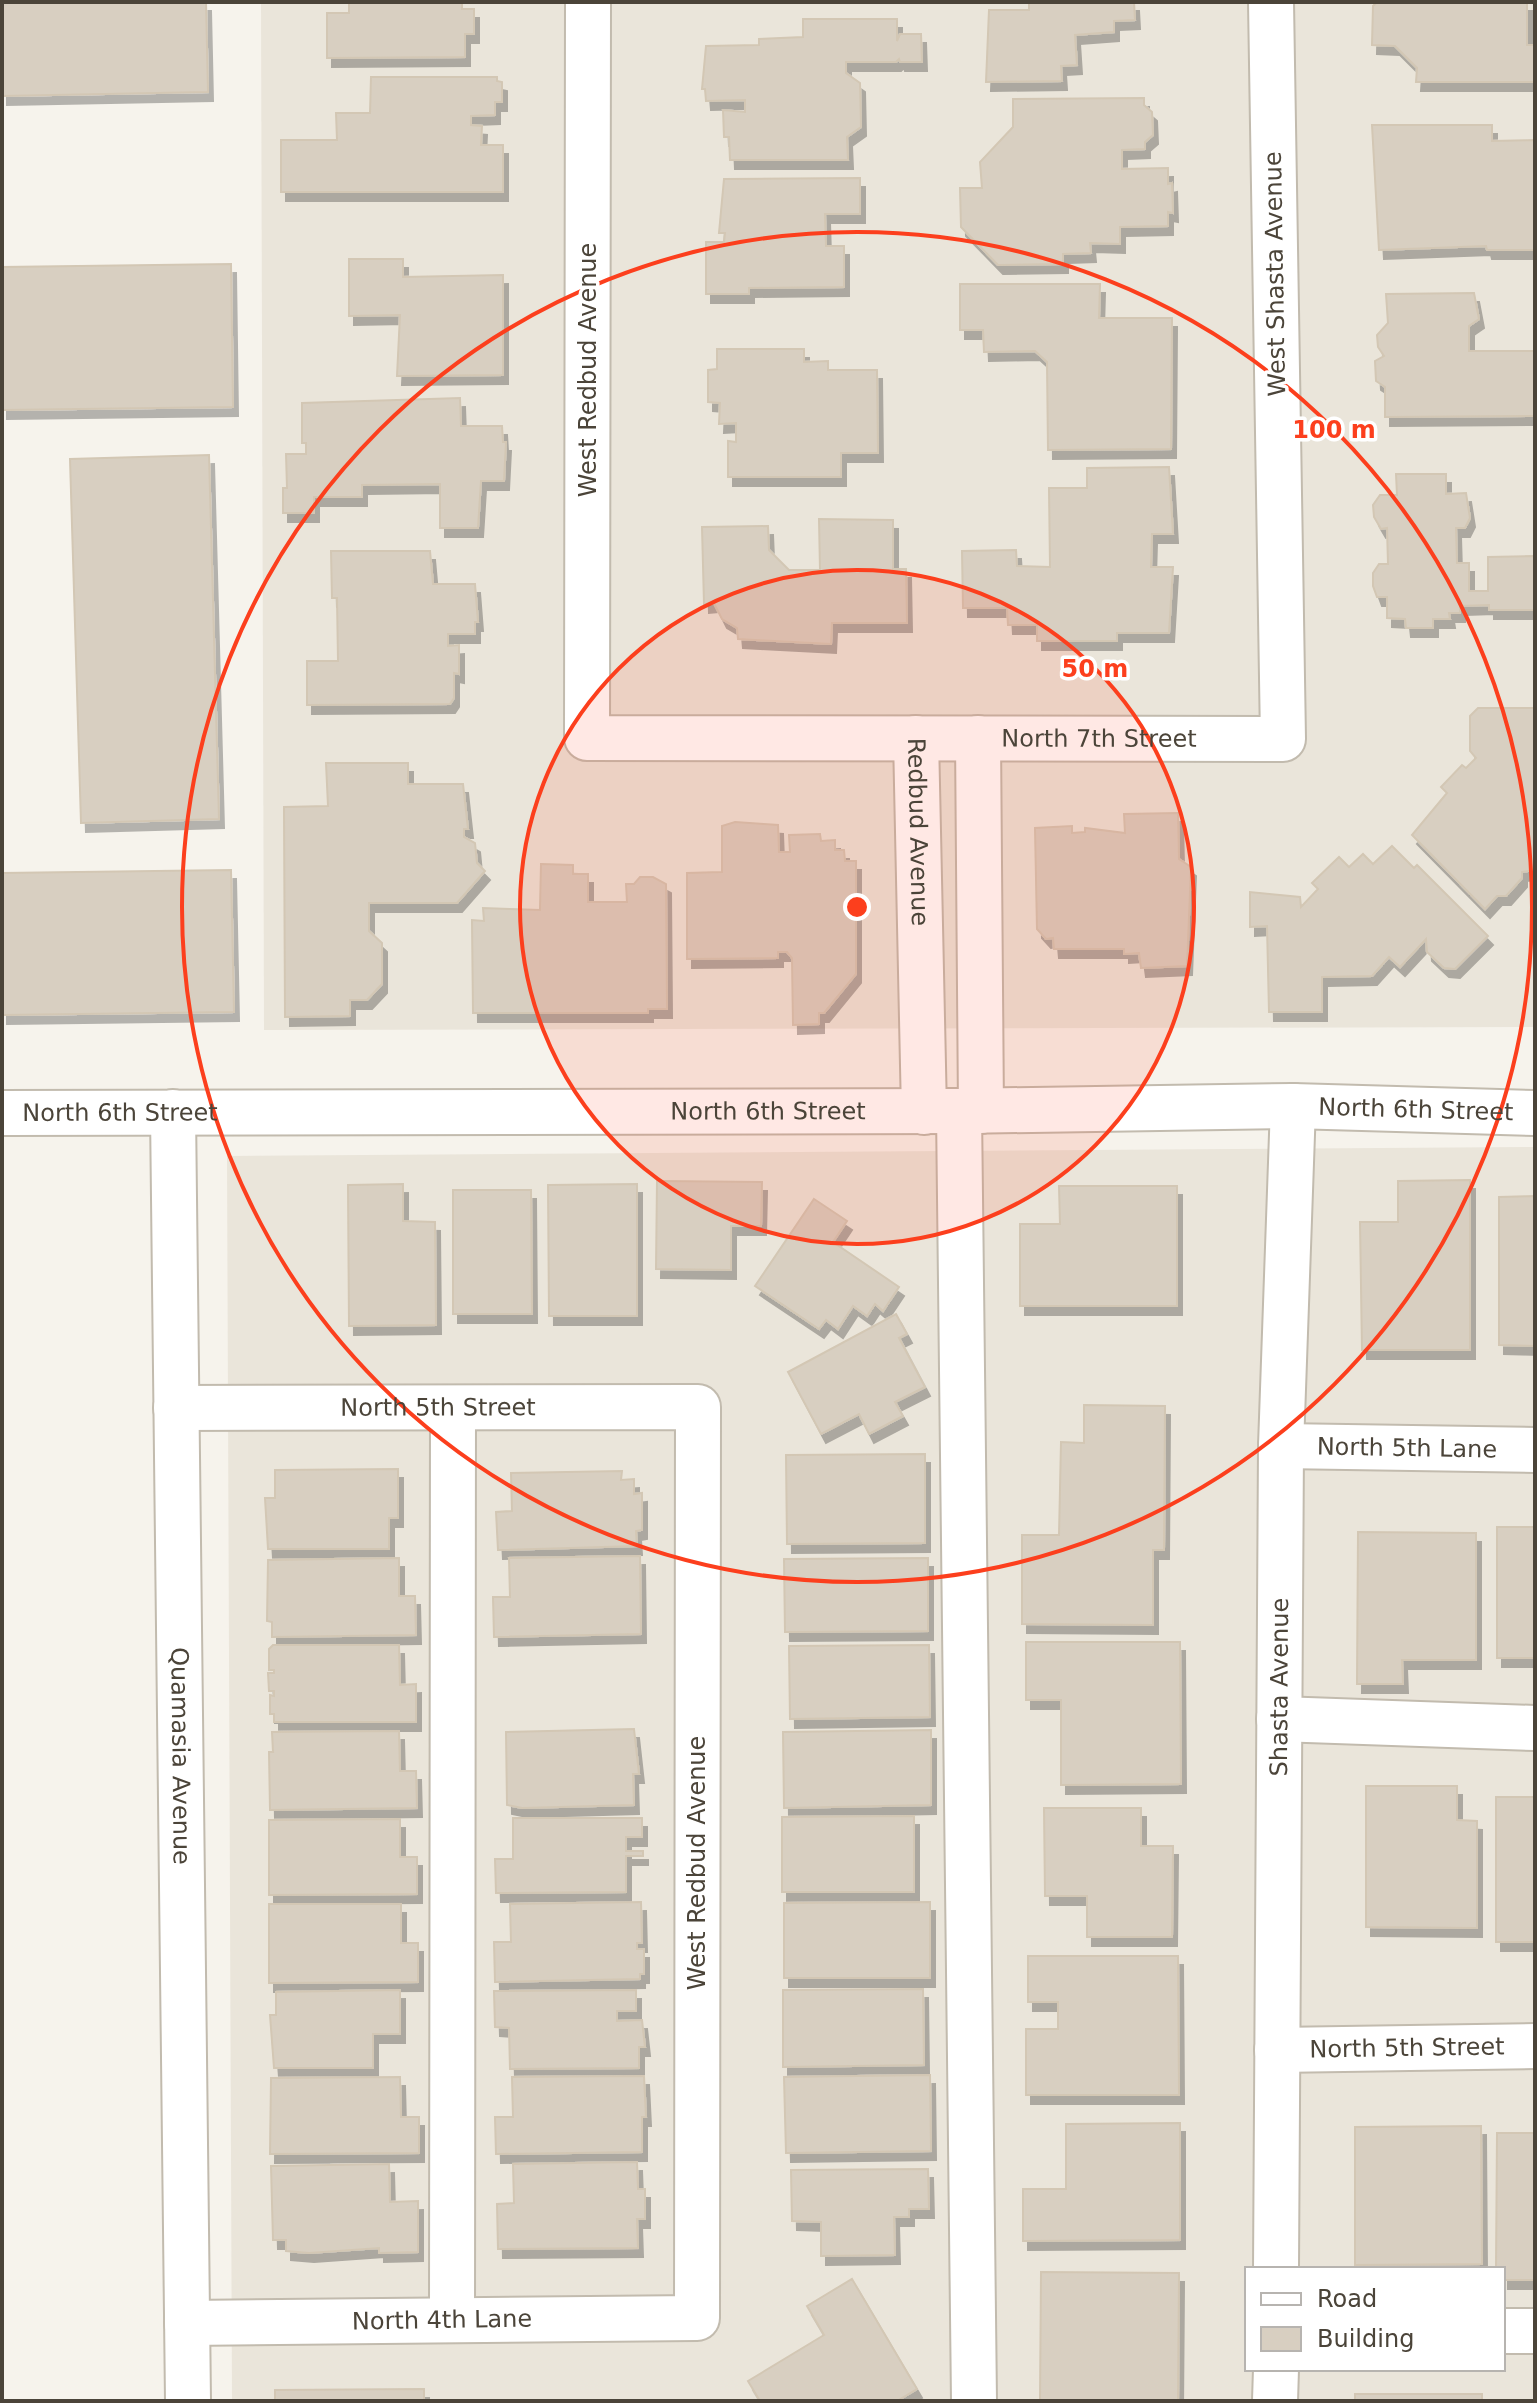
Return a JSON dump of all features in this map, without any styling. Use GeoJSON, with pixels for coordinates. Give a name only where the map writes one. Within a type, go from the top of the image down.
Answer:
{"type":"FeatureCollection","features":[{"type":"Feature","properties":{"kind":"street","name":"West Redbud Avenue"},"geometry":{"type":"LineString","coordinates":[[587,738],[588,2]]}},
{"type":"Feature","properties":{"kind":"street","name":"West Shasta Avenue"},"geometry":{"type":"LineString","coordinates":[[1271,2],[1283,739]]}},
{"type":"Feature","properties":{"kind":"street","name":"Redbud Avenue"},"geometry":{"type":"LineString","coordinates":[[587,738],[916,738],[920,929],[955,1111]]}},
{"type":"Feature","properties":{"kind":"street","name":"North 7th Street"},"geometry":{"type":"LineString","coordinates":[[916,738],[1283,739]]}},
{"type":"Feature","properties":{"kind":"street"},"geometry":{"type":"LineString","coordinates":[[974,2401],[955,1111],[979,929],[978,738]]}},
{"type":"Feature","properties":{"kind":"street"},"geometry":{"type":"LineString","coordinates":[[920,929],[979,929]]}},
{"type":"Feature","properties":{"kind":"street","name":"North 6th Street"},"geometry":{"type":"LineString","coordinates":[[2,1113],[955,1111],[1293,1106],[1535,1113]]}},
{"type":"Feature","properties":{"kind":"street","name":"Shasta Avenue"},"geometry":{"type":"LineString","coordinates":[[1276,2267],[1281,1446],[1293,1106]]}},
{"type":"Feature","properties":{"kind":"street","name":"Quamasia Avenue"},"geometry":{"type":"LineString","coordinates":[[173,1112],[188,2401]]}},
{"type":"Feature","properties":{"kind":"street","name":"West Redbud Avenue"},"geometry":{"type":"LineString","coordinates":[[697,2318],[698,1407]]}},
{"type":"Feature","properties":{"kind":"street","name":"North 5th Street"},"geometry":{"type":"LineString","coordinates":[[176,1408],[698,1407]]}},
{"type":"Feature","properties":{"kind":"street"},"geometry":{"type":"LineString","coordinates":[[452,2320],[453,1408]]}},
{"type":"Feature","properties":{"kind":"street","name":"North 5th Lane"},"geometry":{"type":"LineString","coordinates":[[1281,1446],[1535,1450]]}},
{"type":"Feature","properties":{"kind":"street"},"geometry":{"type":"LineString","coordinates":[[1279,1719],[1535,1728]]}},
{"type":"Feature","properties":{"kind":"street","name":"North 5th Street"},"geometry":{"type":"LineString","coordinates":[[1277,2050],[1535,2046]]}},
{"type":"Feature","properties":{"kind":"street","name":"North 4th Lane"},"geometry":{"type":"LineString","coordinates":[[187,2323],[697,2318]]}},
{"type":"Feature","properties":{"kind":"street"},"geometry":{"type":"LineString","coordinates":[[1505,2331],[1535,2331]]}},
{"type":"Feature","properties":{"kind":"street"},"geometry":{"type":"LineString","coordinates":[[1275,2401],[1276,2371]]}},
{"type":"Feature","properties":{"kind":"shaded area"},"geometry":{"type":"Polygon","coordinates":[[[261,2],[1535,2],[1535,1027],[264,1030],[261,2]]]}},
{"type":"Feature","properties":{"kind":"shaded area"},"geometry":{"type":"Polygon","coordinates":[[[1535,1147],[1535,2401],[232,2401],[227,1156],[1535,1147]]]}},
{"type":"Feature","properties":{"kind":"building"},"geometry":{"type":"Polygon","coordinates":[[[2,2],[206,2],[208,92],[2,96],[2,2]]]}},
{"type":"Feature","properties":{"kind":"building"},"geometry":{"type":"Polygon","coordinates":[[[349,2],[462,2],[462,9],[474,9],[474,34],[465,34],[465,57],[327,58],[327,13],[349,13],[349,2]]]}},
{"type":"Feature","properties":{"kind":"building"},"geometry":{"type":"Polygon","coordinates":[[[1029,2],[1134,2],[1135,20],[1114,21],[1114,32],[1075,35],[1077,65],[1061,66],[1062,81],[986,82],[989,10],[1029,10],[1029,2]]]}},
{"type":"Feature","properties":{"kind":"building"},"geometry":{"type":"Polygon","coordinates":[[[1377,2],[1527,2],[1527,45],[1535,45],[1535,82],[1416,82],[1417,68],[1395,46],[1372,45],[1373,6],[1377,2]]]}},
{"type":"Feature","properties":{"kind":"building"},"geometry":{"type":"Polygon","coordinates":[[[803,19],[897,19],[897,41],[900,34],[921,34],[922,62],[900,62],[899,59],[896,62],[846,62],[846,73],[860,83],[861,127],[847,137],[848,160],[730,160],[729,137],[724,137],[723,110],[745,112],[745,100],[706,101],[705,89],[702,89],[706,46],[759,45],[759,39],[803,37],[803,19]]]}},
{"type":"Feature","properties":{"kind":"building"},"geometry":{"type":"Polygon","coordinates":[[[371,77],[497,77],[497,81],[502,82],[502,102],[495,102],[495,115],[471,116],[471,125],[482,126],[481,145],[503,145],[503,192],[281,192],[281,140],[337,140],[336,113],[370,113],[371,77]]]}},
{"type":"Feature","properties":{"kind":"building"},"geometry":{"type":"Polygon","coordinates":[[[1144,98],[1144,105],[1152,112],[1153,135],[1145,142],[1145,149],[1122,150],[1122,169],[1168,168],[1173,213],[1168,212],[1168,226],[1120,227],[1120,244],[1090,243],[1091,253],[1063,254],[1063,264],[998,265],[961,227],[960,188],[982,188],[980,162],[1013,127],[1013,99],[1144,98]]]}},
{"type":"Feature","properties":{"kind":"building"},"geometry":{"type":"Polygon","coordinates":[[[1372,125],[1492,125],[1492,141],[1535,140],[1535,250],[1487,250],[1486,246],[1379,250],[1372,125]]]}},
{"type":"Feature","properties":{"kind":"building"},"geometry":{"type":"Polygon","coordinates":[[[860,178],[860,214],[825,214],[826,246],[844,246],[844,287],[749,288],[749,294],[706,294],[706,242],[724,242],[725,233],[719,233],[724,179],[860,178]]]}},
{"type":"Feature","properties":{"kind":"building"},"geometry":{"type":"Polygon","coordinates":[[[349,259],[403,259],[403,277],[503,275],[503,375],[397,376],[400,315],[349,316],[349,259]]]}},
{"type":"Feature","properties":{"kind":"building"},"geometry":{"type":"Polygon","coordinates":[[[231,264],[233,407],[2,410],[2,267],[231,264]]]}},
{"type":"Feature","properties":{"kind":"building"},"geometry":{"type":"Polygon","coordinates":[[[960,284],[1100,284],[1099,318],[1172,318],[1171,449],[1048,450],[1047,362],[1035,351],[984,352],[983,330],[960,330],[960,284]]]}},
{"type":"Feature","properties":{"kind":"building"},"geometry":{"type":"Polygon","coordinates":[[[1474,293],[1479,319],[1469,326],[1469,351],[1535,351],[1535,416],[1385,417],[1385,387],[1376,381],[1375,361],[1384,356],[1378,347],[1377,335],[1388,323],[1386,294],[1474,293]]]}},
{"type":"Feature","properties":{"kind":"building"},"geometry":{"type":"Polygon","coordinates":[[[717,349],[804,349],[804,362],[828,361],[828,370],[877,370],[878,453],[841,453],[841,477],[728,477],[728,441],[736,442],[736,423],[719,424],[720,403],[708,402],[708,370],[717,369],[717,349]]]}},
{"type":"Feature","properties":{"kind":"building"},"geometry":{"type":"Polygon","coordinates":[[[460,398],[461,426],[502,426],[503,442],[506,442],[504,481],[481,481],[478,528],[440,528],[440,484],[362,485],[362,497],[314,497],[314,513],[283,513],[283,488],[287,488],[286,454],[306,454],[306,443],[302,443],[302,403],[460,398]]]}},
{"type":"Feature","properties":{"kind":"building"},"geometry":{"type":"Polygon","coordinates":[[[209,455],[219,819],[81,823],[70,459],[209,455]]]}},
{"type":"Feature","properties":{"kind":"building"},"geometry":{"type":"Polygon","coordinates":[[[1169,467],[1173,534],[1152,534],[1151,567],[1173,567],[1169,633],[1117,633],[1117,641],[1037,641],[1037,625],[1008,625],[1007,608],[963,608],[962,551],[1016,550],[1017,566],[1050,567],[1049,488],[1087,488],[1087,468],[1169,467]]]}},
{"type":"Feature","properties":{"kind":"building"},"geometry":{"type":"Polygon","coordinates":[[[1396,474],[1446,474],[1446,494],[1466,493],[1470,518],[1465,528],[1456,528],[1457,563],[1469,563],[1469,591],[1488,591],[1488,557],[1535,556],[1535,610],[1489,610],[1489,605],[1460,606],[1460,613],[1449,613],[1450,619],[1433,619],[1433,628],[1406,628],[1405,619],[1387,618],[1387,597],[1377,597],[1373,573],[1379,564],[1388,564],[1387,528],[1381,529],[1374,517],[1373,505],[1380,495],[1397,495],[1396,474]]]}},
{"type":"Feature","properties":{"kind":"building"},"geometry":{"type":"Polygon","coordinates":[[[819,519],[893,520],[893,569],[906,569],[907,623],[832,623],[831,644],[738,639],[737,628],[722,619],[714,603],[704,604],[702,527],[768,526],[769,550],[789,570],[820,570],[819,519]]]}},
{"type":"Feature","properties":{"kind":"building"},"geometry":{"type":"Polygon","coordinates":[[[331,551],[430,551],[433,584],[475,584],[478,622],[475,622],[475,634],[448,634],[448,646],[459,645],[459,674],[454,673],[454,698],[450,704],[307,705],[307,661],[338,661],[337,598],[332,598],[331,551]]]}},
{"type":"Feature","properties":{"kind":"building"},"geometry":{"type":"Polygon","coordinates":[[[1478,708],[1535,708],[1535,870],[1522,872],[1522,878],[1506,896],[1497,896],[1485,909],[1412,835],[1447,793],[1441,787],[1462,765],[1466,768],[1476,758],[1470,751],[1470,716],[1478,708]]]}},
{"type":"Feature","properties":{"kind":"building"},"geometry":{"type":"Polygon","coordinates":[[[326,763],[408,763],[408,784],[463,784],[468,829],[464,829],[464,837],[475,843],[477,863],[485,871],[457,903],[369,903],[369,931],[382,943],[382,984],[367,1000],[350,1000],[350,1016],[285,1017],[284,807],[328,806],[326,763]]]}},
{"type":"Feature","properties":{"kind":"building"},"geometry":{"type":"Polygon","coordinates":[[[1178,813],[1179,859],[1191,867],[1187,966],[1141,968],[1139,953],[1124,954],[1124,949],[1054,949],[1053,938],[1046,939],[1037,929],[1035,828],[1072,826],[1072,833],[1085,832],[1085,828],[1125,833],[1124,814],[1178,813]]]}},
{"type":"Feature","properties":{"kind":"building"},"geometry":{"type":"Polygon","coordinates":[[[735,822],[778,825],[779,852],[790,852],[789,835],[820,834],[821,841],[835,840],[835,850],[844,850],[845,861],[856,861],[856,974],[824,1013],[819,1013],[819,1024],[793,1025],[792,958],[787,952],[778,952],[778,958],[687,959],[687,873],[722,872],[722,826],[735,822]]]}},
{"type":"Feature","properties":{"kind":"building"},"geometry":{"type":"Polygon","coordinates":[[[1392,846],[1414,868],[1417,865],[1488,936],[1455,969],[1444,968],[1427,952],[1426,939],[1400,967],[1389,957],[1372,976],[1322,977],[1322,1012],[1269,1012],[1267,926],[1250,927],[1250,892],[1300,897],[1301,907],[1318,889],[1312,883],[1339,857],[1349,867],[1363,854],[1373,864],[1392,846]]]}},
{"type":"Feature","properties":{"kind":"building"},"geometry":{"type":"Polygon","coordinates":[[[541,864],[573,865],[573,874],[588,874],[588,902],[627,902],[626,884],[634,884],[640,877],[653,877],[666,884],[667,1009],[648,1009],[648,1013],[473,1013],[472,920],[484,921],[483,908],[540,910],[541,864]]]}},
{"type":"Feature","properties":{"kind":"building"},"geometry":{"type":"Polygon","coordinates":[[[231,870],[234,1012],[2,1015],[2,873],[231,870]]]}},
{"type":"Feature","properties":{"kind":"building"},"geometry":{"type":"Polygon","coordinates":[[[1470,1180],[1470,1350],[1362,1350],[1360,1222],[1398,1222],[1398,1181],[1470,1180]]]}},
{"type":"Feature","properties":{"kind":"building"},"geometry":{"type":"Polygon","coordinates":[[[657,1181],[762,1182],[761,1226],[731,1226],[731,1270],[656,1269],[657,1181]]]}},
{"type":"Feature","properties":{"kind":"building"},"geometry":{"type":"Polygon","coordinates":[[[403,1184],[403,1221],[435,1222],[436,1325],[349,1326],[348,1185],[403,1184]]]}},
{"type":"Feature","properties":{"kind":"building"},"geometry":{"type":"Polygon","coordinates":[[[637,1184],[637,1316],[549,1316],[548,1185],[637,1184]]]}},
{"type":"Feature","properties":{"kind":"building"},"geometry":{"type":"Polygon","coordinates":[[[1059,1186],[1177,1186],[1177,1306],[1020,1306],[1020,1224],[1060,1224],[1059,1186]]]}},
{"type":"Feature","properties":{"kind":"building"},"geometry":{"type":"Polygon","coordinates":[[[453,1190],[531,1190],[532,1314],[453,1314],[453,1190]]]}},
{"type":"Feature","properties":{"kind":"building"},"geometry":{"type":"Polygon","coordinates":[[[1535,1196],[1535,1346],[1499,1345],[1499,1197],[1535,1196]]]}},
{"type":"Feature","properties":{"kind":"building"},"geometry":{"type":"Polygon","coordinates":[[[814,1199],[847,1221],[833,1242],[899,1287],[883,1311],[875,1304],[867,1316],[853,1306],[838,1329],[826,1320],[819,1329],[755,1286],[814,1199]]]}},
{"type":"Feature","properties":{"kind":"building"},"geometry":{"type":"Polygon","coordinates":[[[896,1314],[907,1334],[899,1338],[925,1387],[895,1402],[903,1416],[869,1434],[859,1414],[821,1434],[788,1372],[896,1314]]]}},
{"type":"Feature","properties":{"kind":"building"},"geometry":{"type":"Polygon","coordinates":[[[1084,1405],[1165,1406],[1164,1550],[1153,1550],[1153,1625],[1022,1624],[1022,1535],[1059,1535],[1061,1442],[1084,1443],[1084,1405]]]}},
{"type":"Feature","properties":{"kind":"building"},"geometry":{"type":"Polygon","coordinates":[[[925,1454],[925,1543],[787,1544],[786,1455],[925,1454]]]}},
{"type":"Feature","properties":{"kind":"building"},"geometry":{"type":"Polygon","coordinates":[[[398,1469],[398,1518],[389,1518],[389,1549],[268,1549],[265,1498],[275,1498],[275,1470],[398,1469]]]}},
{"type":"Feature","properties":{"kind":"building"},"geometry":{"type":"Polygon","coordinates":[[[622,1471],[621,1480],[634,1479],[634,1494],[642,1493],[642,1530],[636,1531],[637,1546],[498,1550],[496,1512],[512,1511],[511,1473],[622,1471]]]}},
{"type":"Feature","properties":{"kind":"building"},"geometry":{"type":"Polygon","coordinates":[[[1497,1527],[1535,1527],[1535,1658],[1497,1658],[1497,1527]]]}},
{"type":"Feature","properties":{"kind":"building"},"geometry":{"type":"Polygon","coordinates":[[[1358,1532],[1476,1533],[1476,1660],[1402,1660],[1403,1684],[1357,1684],[1358,1532]]]}},
{"type":"Feature","properties":{"kind":"building"},"geometry":{"type":"Polygon","coordinates":[[[640,1556],[641,1634],[494,1637],[493,1597],[510,1597],[509,1558],[640,1556]]]}},
{"type":"Feature","properties":{"kind":"building"},"geometry":{"type":"Polygon","coordinates":[[[399,1558],[399,1596],[415,1596],[416,1635],[272,1637],[272,1622],[267,1621],[268,1560],[399,1558]]]}},
{"type":"Feature","properties":{"kind":"building"},"geometry":{"type":"Polygon","coordinates":[[[928,1558],[928,1631],[785,1632],[784,1559],[928,1558]]]}},
{"type":"Feature","properties":{"kind":"building"},"geometry":{"type":"Polygon","coordinates":[[[1026,1642],[1180,1642],[1181,1784],[1061,1785],[1061,1700],[1026,1700],[1026,1642]]]}},
{"type":"Feature","properties":{"kind":"building"},"geometry":{"type":"Polygon","coordinates":[[[273,1645],[399,1645],[400,1685],[416,1684],[416,1722],[274,1722],[274,1714],[270,1714],[270,1695],[274,1696],[274,1691],[269,1691],[268,1673],[274,1673],[274,1670],[269,1670],[269,1649],[273,1645]]]}},
{"type":"Feature","properties":{"kind":"building"},"geometry":{"type":"Polygon","coordinates":[[[929,1645],[930,1717],[790,1719],[789,1646],[929,1645]]]}},
{"type":"Feature","properties":{"kind":"building"},"geometry":{"type":"Polygon","coordinates":[[[634,1729],[639,1774],[633,1774],[634,1805],[522,1808],[507,1805],[506,1732],[634,1729]]]}},
{"type":"Feature","properties":{"kind":"building"},"geometry":{"type":"Polygon","coordinates":[[[931,1730],[931,1805],[784,1808],[783,1732],[931,1730]]]}},
{"type":"Feature","properties":{"kind":"building"},"geometry":{"type":"Polygon","coordinates":[[[399,1731],[400,1771],[416,1771],[417,1808],[270,1810],[269,1752],[273,1752],[272,1732],[399,1731]]]}},
{"type":"Feature","properties":{"kind":"building"},"geometry":{"type":"Polygon","coordinates":[[[1366,1786],[1457,1786],[1457,1820],[1477,1821],[1477,1928],[1366,1927],[1366,1786]]]}},
{"type":"Feature","properties":{"kind":"building"},"geometry":{"type":"Polygon","coordinates":[[[1496,1797],[1535,1797],[1535,1942],[1496,1942],[1496,1797]]]}},
{"type":"Feature","properties":{"kind":"building"},"geometry":{"type":"Polygon","coordinates":[[[1044,1808],[1141,1808],[1141,1846],[1173,1846],[1172,1937],[1087,1937],[1087,1896],[1045,1896],[1044,1808]]]}},
{"type":"Feature","properties":{"kind":"building"},"geometry":{"type":"Polygon","coordinates":[[[914,1816],[914,1892],[782,1892],[782,1817],[914,1816]]]}},
{"type":"Feature","properties":{"kind":"building"},"geometry":{"type":"Polygon","coordinates":[[[513,1818],[642,1818],[642,1837],[626,1837],[626,1851],[643,1851],[643,1856],[626,1856],[626,1892],[496,1893],[495,1859],[513,1859],[513,1818]]]}},
{"type":"Feature","properties":{"kind":"building"},"geometry":{"type":"Polygon","coordinates":[[[400,1819],[400,1857],[417,1857],[417,1894],[269,1895],[269,1820],[400,1819]]]}},
{"type":"Feature","properties":{"kind":"building"},"geometry":{"type":"Polygon","coordinates":[[[641,1902],[642,1943],[637,1943],[637,1949],[644,1949],[644,1974],[640,1974],[640,1979],[495,1982],[494,1942],[511,1942],[510,1904],[641,1902]]]}},
{"type":"Feature","properties":{"kind":"building"},"geometry":{"type":"Polygon","coordinates":[[[930,1902],[930,1978],[784,1978],[784,1903],[930,1902]]]}},
{"type":"Feature","properties":{"kind":"building"},"geometry":{"type":"Polygon","coordinates":[[[269,1904],[401,1904],[401,1943],[418,1943],[418,1982],[269,1983],[269,1904]]]}},
{"type":"Feature","properties":{"kind":"building"},"geometry":{"type":"Polygon","coordinates":[[[1028,1956],[1178,1956],[1179,2095],[1026,2095],[1026,2029],[1058,2029],[1058,2002],[1028,2002],[1028,1956]]]}},
{"type":"Feature","properties":{"kind":"building"},"geometry":{"type":"Polygon","coordinates":[[[923,1989],[924,2065],[783,2067],[783,1990],[923,1989]]]}},
{"type":"Feature","properties":{"kind":"building"},"geometry":{"type":"Polygon","coordinates":[[[400,1990],[400,2034],[373,2034],[373,2068],[274,2068],[270,2015],[276,2015],[276,1992],[400,1990]]]}},
{"type":"Feature","properties":{"kind":"building"},"geometry":{"type":"Polygon","coordinates":[[[636,1990],[636,2011],[617,2011],[617,2021],[642,2020],[645,2047],[639,2047],[639,2068],[510,2069],[509,2028],[495,2027],[494,1991],[636,1990]]]}},
{"type":"Feature","properties":{"kind":"building"},"geometry":{"type":"Polygon","coordinates":[[[930,2075],[931,2151],[786,2153],[784,2077],[930,2075]]]}},
{"type":"Feature","properties":{"kind":"building"},"geometry":{"type":"Polygon","coordinates":[[[644,2076],[646,2117],[642,2117],[642,2152],[496,2154],[495,2117],[513,2117],[512,2077],[644,2076]]]}},
{"type":"Feature","properties":{"kind":"building"},"geometry":{"type":"Polygon","coordinates":[[[400,2077],[401,2117],[419,2117],[419,2153],[270,2154],[271,2078],[400,2077]]]}},
{"type":"Feature","properties":{"kind":"building"},"geometry":{"type":"Polygon","coordinates":[[[1180,2123],[1180,2240],[1023,2241],[1023,2189],[1066,2189],[1066,2124],[1180,2123]]]}},
{"type":"Feature","properties":{"kind":"building"},"geometry":{"type":"Polygon","coordinates":[[[1481,2126],[1482,2264],[1355,2265],[1355,2127],[1481,2126]]]}},
{"type":"Feature","properties":{"kind":"building"},"geometry":{"type":"Polygon","coordinates":[[[1497,2133],[1535,2133],[1535,2280],[1505,2280],[1505,2267],[1496,2267],[1497,2133]]]}},
{"type":"Feature","properties":{"kind":"building"},"geometry":{"type":"Polygon","coordinates":[[[637,2162],[638,2189],[645,2189],[645,2219],[637,2219],[638,2248],[498,2249],[497,2204],[514,2203],[513,2164],[637,2162]]]}},
{"type":"Feature","properties":{"kind":"building"},"geometry":{"type":"Polygon","coordinates":[[[389,2164],[390,2202],[418,2201],[418,2252],[379,2253],[379,2248],[309,2253],[286,2251],[286,2240],[273,2240],[271,2166],[389,2164]]]}},
{"type":"Feature","properties":{"kind":"building"},"geometry":{"type":"Polygon","coordinates":[[[928,2169],[929,2209],[909,2209],[909,2217],[894,2217],[895,2255],[821,2256],[821,2222],[792,2221],[791,2170],[928,2169]]]}},
{"type":"Feature","properties":{"kind":"building"},"geometry":{"type":"Polygon","coordinates":[[[1041,2272],[1179,2273],[1178,2401],[1040,2401],[1041,2272]]]}},
{"type":"Feature","properties":{"kind":"building"},"geometry":{"type":"Polygon","coordinates":[[[852,2279],[917,2389],[897,2401],[760,2401],[748,2381],[824,2335],[807,2306],[852,2279]]]}},
{"type":"Feature","properties":{"kind":"building"},"geometry":{"type":"Polygon","coordinates":[[[424,2389],[424,2401],[275,2401],[275,2390],[424,2389]]]}},
{"type":"Feature","properties":{"kind":"building"},"geometry":{"type":"Polygon","coordinates":[[[1355,2394],[1482,2394],[1482,2401],[1355,2401],[1355,2394]]]}}]}
